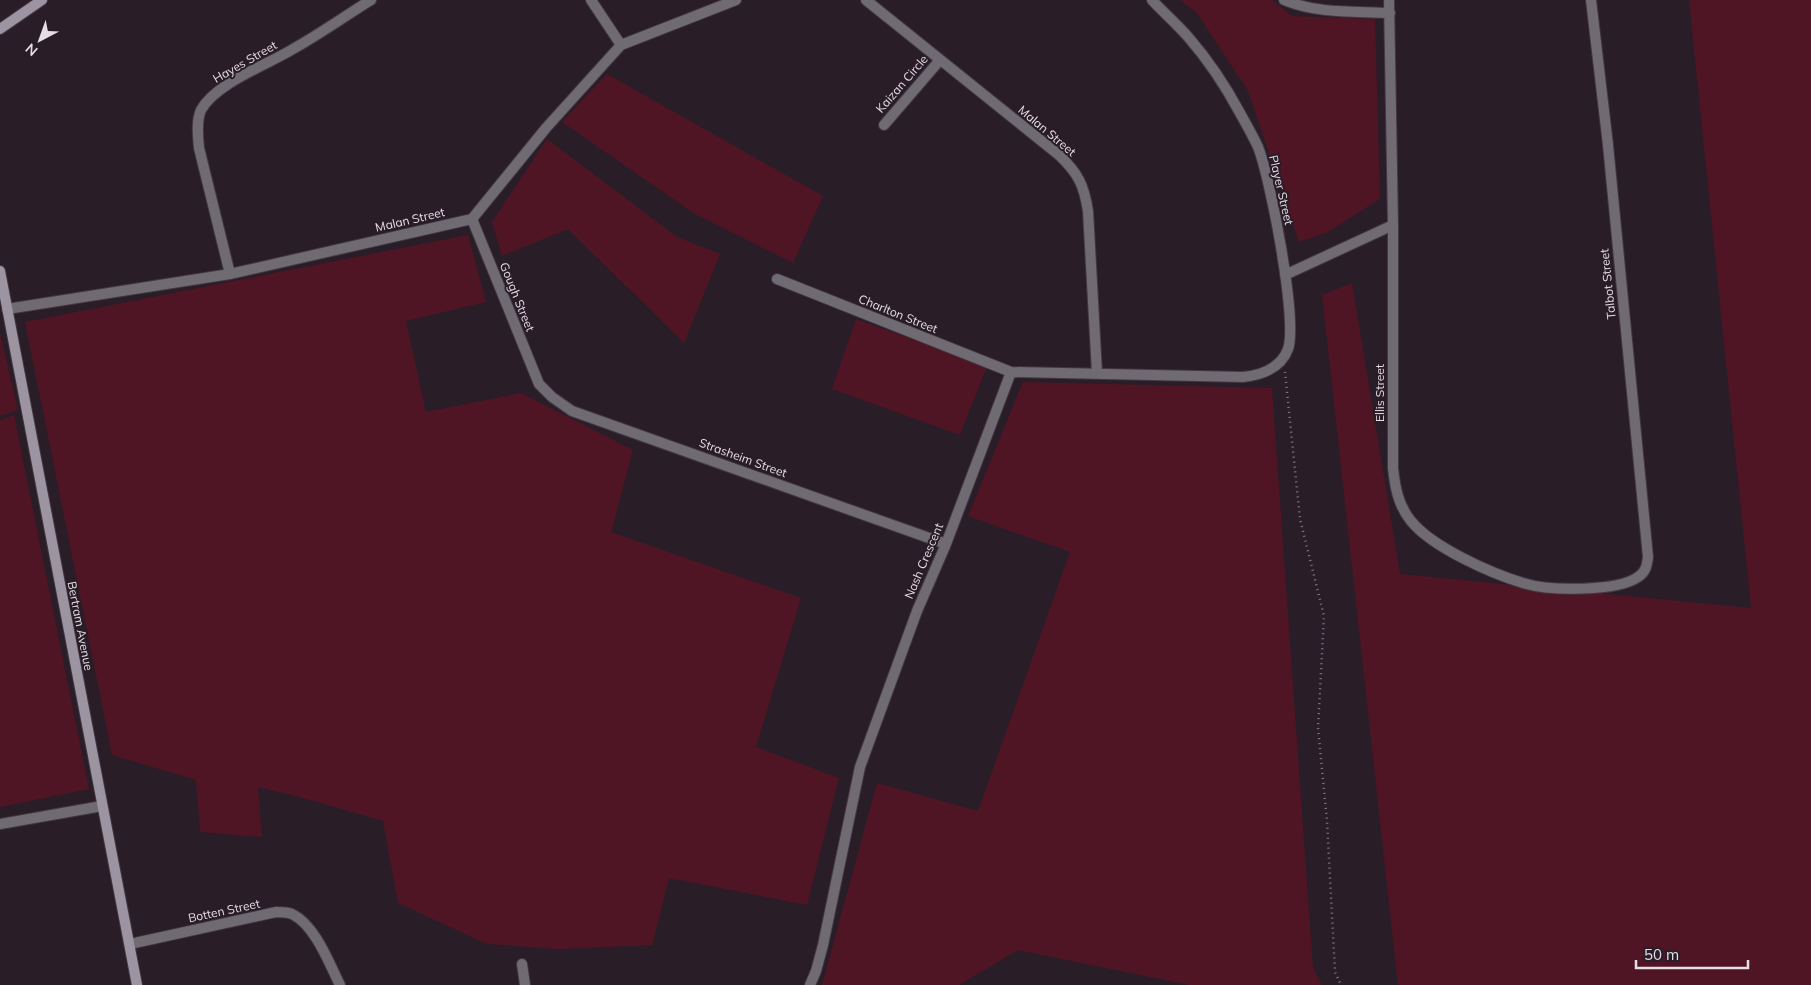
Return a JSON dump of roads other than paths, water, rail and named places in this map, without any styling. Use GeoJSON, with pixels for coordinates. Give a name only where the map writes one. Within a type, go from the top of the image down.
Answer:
{"type":"FeatureCollection","features":[{"type":"Feature","properties":{"kind":"street"},"geometry":{"type":"LineString","coordinates":[[0,29],[42,0]]}},
{"type":"Feature","properties":{"kind":"street","name":"Hayes Street"},"geometry":{"type":"LineString","coordinates":[[230,274],[199,148],[198,128],[200,112],[208,99],[222,88],[292,50],[372,0]]}},
{"type":"Feature","properties":{"kind":"street"},"geometry":{"type":"LineString","coordinates":[[591,0],[621,45]]}},
{"type":"Feature","properties":{"kind":"street"},"geometry":{"type":"LineString","coordinates":[[472,219],[546,128],[621,45],[736,0]]}},
{"type":"Feature","properties":{"kind":"street","name":"Malan Street"},"geometry":{"type":"LineString","coordinates":[[866,0],[1059,155],[1080,179],[1085,192],[1088,211],[1098,374]]}},
{"type":"Feature","properties":{"kind":"street","name":"Player Street"},"geometry":{"type":"LineString","coordinates":[[1098,374],[1243,377],[1265,372],[1278,364],[1284,358],[1289,348],[1291,325],[1285,275],[1269,186],[1258,148],[1225,86],[1210,64],[1189,38],[1152,0]]}},
{"type":"Feature","properties":{"kind":"street"},"geometry":{"type":"LineString","coordinates":[[1284,0],[1295,5],[1315,9],[1390,13]]}},
{"type":"Feature","properties":{"kind":"street","name":"Ellis Street"},"geometry":{"type":"LineString","coordinates":[[1390,0],[1393,226],[1393,468],[1395,489],[1402,507],[1420,532],[1441,546],[1496,573],[1524,584],[1573,588],[1618,586],[1639,577],[1646,566]]}},
{"type":"Feature","properties":{"kind":"street","name":"Talbot Street"},"geometry":{"type":"LineString","coordinates":[[1591,0],[1610,165],[1647,547],[1646,566]]}},
{"type":"Feature","properties":{"kind":"street","name":"Kaizan Circle"},"geometry":{"type":"LineString","coordinates":[[884,125],[940,60]]}},
{"type":"Feature","properties":{"kind":"street","name":"Malan Street"},"geometry":{"type":"LineString","coordinates":[[7,308],[230,274],[472,219]]}},
{"type":"Feature","properties":{"kind":"street","name":"Gough Street"},"geometry":{"type":"LineString","coordinates":[[472,219],[538,384]]}},
{"type":"Feature","properties":{"kind":"street"},"geometry":{"type":"LineString","coordinates":[[1285,275],[1393,226]]}},
{"type":"Feature","properties":{"kind":"street","name":"Bertram Avenue"},"geometry":{"type":"LineString","coordinates":[[0,271],[137,985]]}},
{"type":"Feature","properties":{"kind":"street","name":"Charlton Street"},"geometry":{"type":"LineString","coordinates":[[776,279],[1011,372]]}},
{"type":"Feature","properties":{"kind":"street"},"geometry":{"type":"LineString","coordinates":[[1011,372],[1098,374]]}},
{"type":"Feature","properties":{"kind":"street","name":"Nash Crescent"},"geometry":{"type":"LineString","coordinates":[[810,985],[824,945],[860,768],[917,611],[946,544],[1011,372]]}},
{"type":"Feature","properties":{"kind":"street","name":"Strasheim Street"},"geometry":{"type":"LineString","coordinates":[[538,384],[572,411],[946,544]]}},
{"type":"Feature","properties":{"kind":"street"},"geometry":{"type":"LineString","coordinates":[[0,824],[102,806]]}},
{"type":"Feature","properties":{"kind":"street","name":"Botten Street"},"geometry":{"type":"LineString","coordinates":[[130,944],[276,912],[290,913],[302,921],[314,936],[340,985]]}},
{"type":"Feature","properties":{"kind":"street"},"geometry":{"type":"LineString","coordinates":[[522,964],[525,985]]}}]}
